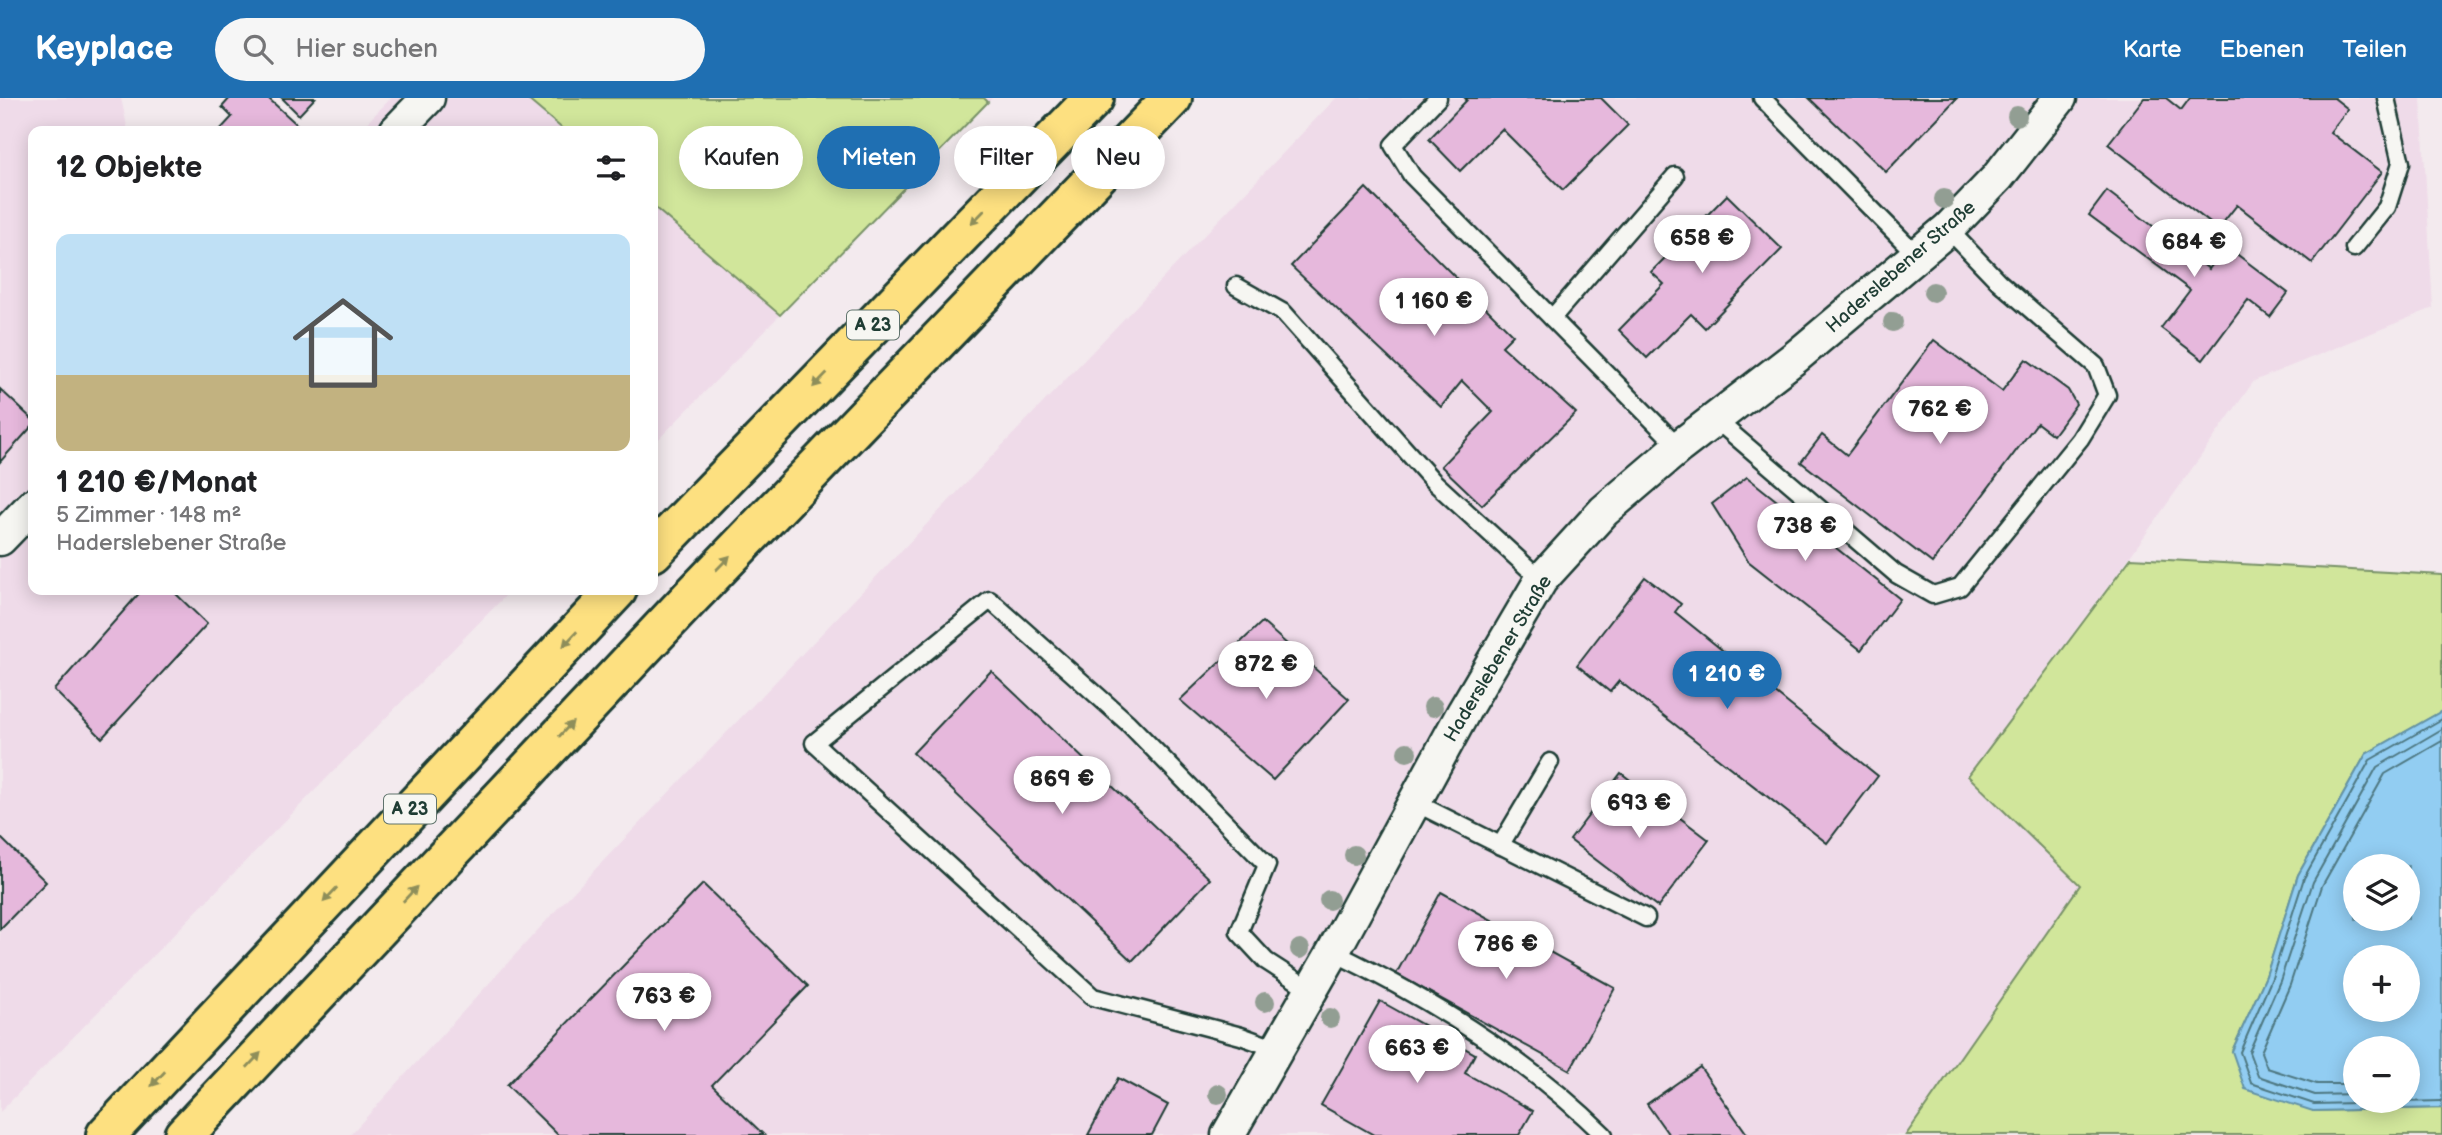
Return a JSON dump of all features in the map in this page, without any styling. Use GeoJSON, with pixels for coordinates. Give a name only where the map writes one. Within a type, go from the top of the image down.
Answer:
{"type":"FeatureCollection","features":[{"type":"Feature","properties":{"kind":"highway","name":"A 23"},"geometry":{"type":"LineString","coordinates":[[658,547],[1094,98]]}},
{"type":"Feature","properties":{"kind":"highway","name":"A 23"},"geometry":{"type":"LineString","coordinates":[[184,1135],[689,598],[1172,98]]}},
{"type":"Feature","properties":{"kind":"highway","name":"A 23"},"geometry":{"type":"LineString","coordinates":[[106,1135],[612,595]]}},
{"type":"Feature","properties":{"kind":"street"},"geometry":{"type":"LineString","coordinates":[[401,126],[428,98]]}},
{"type":"Feature","properties":{"kind":"street","name":"Haderslebener Straße"},"geometry":{"type":"LineString","coordinates":[[1228,1135],[1333,952],[1464,711],[1541,580],[1604,511],[1679,447],[1797,356],[1948,229],[1997,178],[2060,98]]}},
{"type":"Feature","properties":{"kind":"street"},"geometry":{"type":"LineString","coordinates":[[0,539],[28,510]]}},
{"type":"Feature","properties":{"kind":"lane"},"geometry":{"type":"LineString","coordinates":[[1438,98],[1393,145],[1412,176],[1679,447]]}},
{"type":"Feature","properties":{"kind":"lane"},"geometry":{"type":"LineString","coordinates":[[1762,98],[1917,255]]}},
{"type":"Feature","properties":{"kind":"lane"},"geometry":{"type":"LineString","coordinates":[[2354,248],[2387,207],[2401,163],[2386,98]]}},
{"type":"Feature","properties":{"kind":"lane"},"geometry":{"type":"LineString","coordinates":[[1552,318],[1675,176]]}},
{"type":"Feature","properties":{"kind":"lane"},"geometry":{"type":"LineString","coordinates":[[1715,419],[1896,575],[1933,595],[1960,587],[2080,439],[2107,396],[2096,366],[1999,282],[1948,229]]}},
{"type":"Feature","properties":{"kind":"lane"},"geometry":{"type":"LineString","coordinates":[[1236,286],[1284,313],[1433,481],[1541,580]]}},
{"type":"Feature","properties":{"kind":"lane"},"geometry":{"type":"LineString","coordinates":[[1277,1049],[1241,1036],[1093,997],[814,743],[990,600],[1129,723],[1267,865],[1239,932],[1266,961],[1311,990]]}},
{"type":"Feature","properties":{"kind":"lane"},"geometry":{"type":"LineString","coordinates":[[1500,846],[1550,762]]}},
{"type":"Feature","properties":{"kind":"lane"},"geometry":{"type":"LineString","coordinates":[[1414,803],[1646,918]]}},
{"type":"Feature","properties":{"kind":"lane"},"geometry":{"type":"LineString","coordinates":[[1333,952],[1384,977],[1495,1046],[1576,1107],[1604,1135]]}},
{"type":"Feature","properties":{"kind":"shaded area"},"geometry":{"type":"Polygon","coordinates":[[[0,98],[121,98],[127,126],[28,126],[28,595],[506,595],[0,1112],[0,98]]]}},
{"type":"Feature","properties":{"kind":"shaded area"},"geometry":{"type":"Polygon","coordinates":[[[391,98],[992,98],[965,126],[954,126],[954,137],[940,151],[940,126],[817,126],[817,189],[903,189],[658,440],[658,126],[364,126],[391,98]]]}},
{"type":"Feature","properties":{"kind":"shaded area"},"geometry":{"type":"Polygon","coordinates":[[[1336,98],[2421,98],[2433,308],[2254,381],[2121,569],[1968,775],[2080,885],[1906,1135],[350,1135],[559,907],[1336,98]]]}},
{"type":"Feature","properties":{"kind":"green space"},"geometry":{"type":"Polygon","coordinates":[[[526,98],[984,98],[988,102],[965,126],[954,126],[954,137],[940,151],[940,126],[817,126],[817,189],[903,189],[780,315],[658,210],[658,126],[559,126],[526,98]]]}},
{"type":"Feature","properties":{"kind":"green space"},"geometry":{"type":"Polygon","coordinates":[[[2131,558],[2442,575],[2442,711],[2366,754],[2298,875],[2266,976],[2232,1051],[2313,1111],[2420,1113],[2420,1109],[2442,1108],[2442,1135],[1906,1135],[2080,885],[1968,776],[2131,558]]]}},
{"type":"Feature","properties":{"kind":"water"},"geometry":{"type":"Polygon","coordinates":[[[2442,711],[2442,1108],[2420,1109],[2420,1036],[2343,1036],[2343,1110],[2313,1111],[2245,1089],[2232,1051],[2266,976],[2298,875],[2366,754],[2442,711]]]}},
{"type":"Feature","properties":{"kind":"building"},"geometry":{"type":"Polygon","coordinates":[[[230,98],[268,98],[299,126],[224,126],[232,117],[222,107],[230,98]]]}},
{"type":"Feature","properties":{"kind":"building"},"geometry":{"type":"Polygon","coordinates":[[[282,98],[315,98],[299,115],[282,98]]]}},
{"type":"Feature","properties":{"kind":"building"},"geometry":{"type":"Polygon","coordinates":[[[1465,98],[1601,98],[1628,125],[1563,190],[1502,129],[1460,171],[1429,139],[1467,100],[1465,98]]]}},
{"type":"Feature","properties":{"kind":"building"},"geometry":{"type":"Polygon","coordinates":[[[1809,98],[1957,98],[1886,172],[1809,98]]]}},
{"type":"Feature","properties":{"kind":"building"},"geometry":{"type":"Polygon","coordinates":[[[2144,98],[2166,98],[2181,110],[2190,98],[2334,98],[2348,109],[2330,132],[2382,172],[2312,263],[2237,205],[2218,229],[2108,144],[2144,98]]]}},
{"type":"Feature","properties":{"kind":"building"},"geometry":{"type":"Polygon","coordinates":[[[1366,188],[1513,335],[1502,346],[1576,413],[1482,505],[1441,466],[1493,412],[1462,381],[1441,407],[1291,266],[1366,188]]]}},
{"type":"Feature","properties":{"kind":"building"},"geometry":{"type":"Polygon","coordinates":[[[2107,191],[2209,269],[2226,246],[2288,293],[2270,317],[2248,300],[2203,360],[2161,328],[2190,290],[2089,215],[2107,191]]]}},
{"type":"Feature","properties":{"kind":"building"},"geometry":{"type":"Polygon","coordinates":[[[1727,195],[1782,249],[1705,328],[1691,314],[1647,358],[1619,330],[1664,284],[1651,272],[1727,195]]]}},
{"type":"Feature","properties":{"kind":"building"},"geometry":{"type":"Polygon","coordinates":[[[1934,340],[2002,391],[2026,359],[2068,390],[2076,404],[2053,435],[2037,423],[1932,563],[1801,462],[1822,435],[1847,455],[1934,340]]]}},
{"type":"Feature","properties":{"kind":"building"},"geometry":{"type":"Polygon","coordinates":[[[0,389],[28,415],[28,431],[0,462],[0,389]]]}},
{"type":"Feature","properties":{"kind":"building"},"geometry":{"type":"Polygon","coordinates":[[[1747,477],[1900,599],[1861,650],[1748,561],[1712,504],[1747,477]]]}},
{"type":"Feature","properties":{"kind":"building"},"geometry":{"type":"Polygon","coordinates":[[[1645,577],[1681,604],[1675,612],[1878,776],[1827,843],[1619,681],[1610,692],[1577,665],[1645,577]]]}},
{"type":"Feature","properties":{"kind":"building"},"geometry":{"type":"Polygon","coordinates":[[[138,595],[177,595],[207,624],[102,738],[54,690],[138,595]]]}},
{"type":"Feature","properties":{"kind":"building"},"geometry":{"type":"Polygon","coordinates":[[[1262,622],[1349,699],[1273,780],[1180,700],[1262,622]]]}},
{"type":"Feature","properties":{"kind":"building"},"geometry":{"type":"Polygon","coordinates":[[[991,671],[1210,879],[1132,961],[913,753],[991,671]]]}},
{"type":"Feature","properties":{"kind":"building"},"geometry":{"type":"Polygon","coordinates":[[[1621,773],[1709,840],[1658,907],[1570,840],[1621,773]]]}},
{"type":"Feature","properties":{"kind":"building"},"geometry":{"type":"Polygon","coordinates":[[[0,837],[46,882],[0,929],[0,837]]]}},
{"type":"Feature","properties":{"kind":"building"},"geometry":{"type":"Polygon","coordinates":[[[703,884],[808,986],[712,1085],[764,1135],[558,1135],[507,1085],[703,884]]]}},
{"type":"Feature","properties":{"kind":"building"},"geometry":{"type":"Polygon","coordinates":[[[1441,892],[1615,988],[1570,1070],[1396,974],[1441,892]]]}},
{"type":"Feature","properties":{"kind":"building"},"geometry":{"type":"Polygon","coordinates":[[[1380,1001],[1475,1054],[1465,1073],[1533,1111],[1519,1135],[1374,1135],[1321,1105],[1380,1001]]]}},
{"type":"Feature","properties":{"kind":"building"},"geometry":{"type":"Polygon","coordinates":[[[1700,1067],[1746,1135],[1669,1135],[1647,1104],[1700,1067]]]}},
{"type":"Feature","properties":{"kind":"building"},"geometry":{"type":"Polygon","coordinates":[[[1118,1078],[1168,1105],[1152,1135],[1088,1135],[1118,1078]]]}}]}
